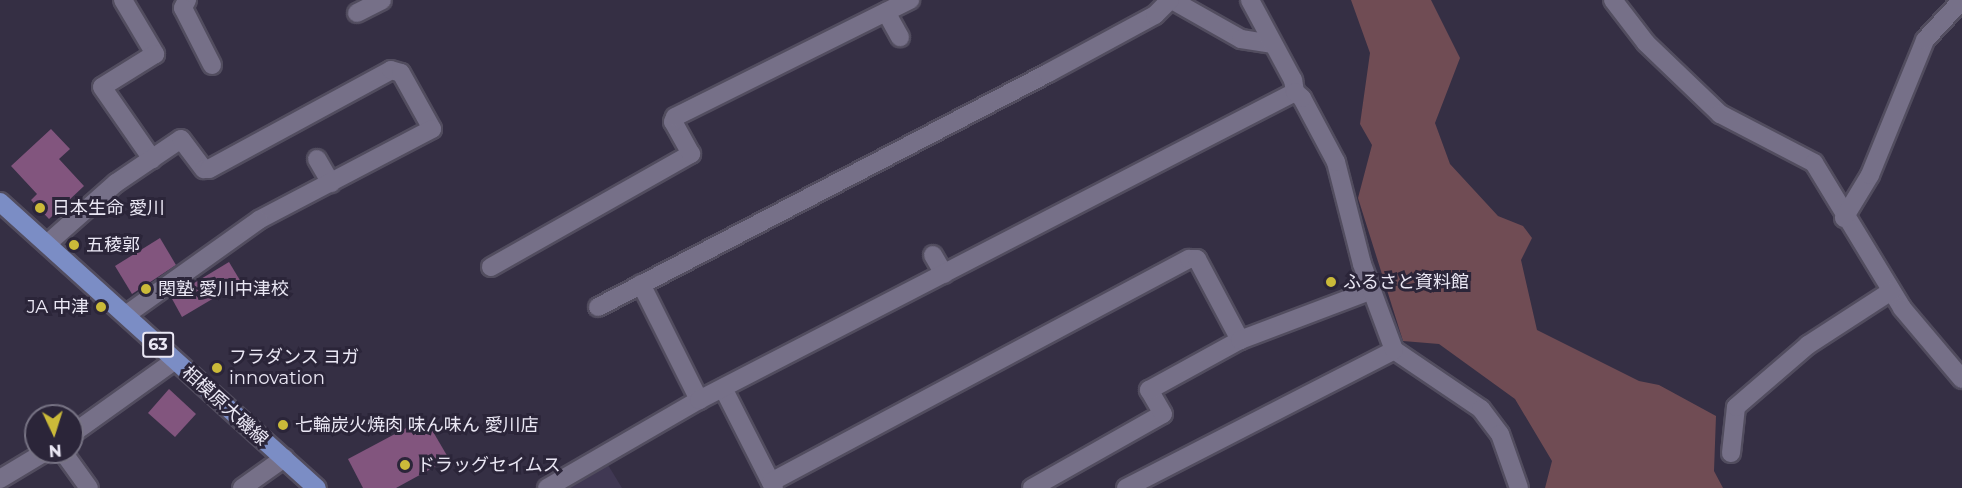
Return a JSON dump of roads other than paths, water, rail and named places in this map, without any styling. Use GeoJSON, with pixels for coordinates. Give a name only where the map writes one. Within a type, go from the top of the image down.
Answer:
{"type":"FeatureCollection","features":[{"type":"Feature","properties":{"kind":"main road","name":"相模原大磯線"},"geometry":{"type":"LineString","coordinates":[[0,202],[317,488]]}},
{"type":"Feature","properties":{"kind":"street"},"geometry":{"type":"LineString","coordinates":[[123,0],[155,54],[96,90],[152,159]]}},
{"type":"Feature","properties":{"kind":"street"},"geometry":{"type":"LineString","coordinates":[[187,0],[183,8],[210,44],[212,65]]}},
{"type":"Feature","properties":{"kind":"street"},"geometry":{"type":"LineString","coordinates":[[357,13],[382,0]]}},
{"type":"Feature","properties":{"kind":"street"},"geometry":{"type":"LineString","coordinates":[[498,257],[597,215],[695,162],[673,122],[675,117],[910,0]]}},
{"type":"Feature","properties":{"kind":"street"},"geometry":{"type":"LineString","coordinates":[[598,307],[1048,73],[1155,15],[1171,0],[1241,39],[1272,44]]}},
{"type":"Feature","properties":{"kind":"street"},"geometry":{"type":"LineString","coordinates":[[1250,0],[1295,92],[1302,98],[1336,162],[1372,290],[1394,350],[1481,409],[1500,434],[1519,488]]}},
{"type":"Feature","properties":{"kind":"street"},"geometry":{"type":"LineString","coordinates":[[1613,0],[1646,43],[1720,114],[1814,163],[1844,219],[1891,291],[1962,378]]}},
{"type":"Feature","properties":{"kind":"street"},"geometry":{"type":"LineString","coordinates":[[1844,219],[1870,175],[1925,40],[1962,0]]}},
{"type":"Feature","properties":{"kind":"street"},"geometry":{"type":"LineString","coordinates":[[886,12],[900,37]]}},
{"type":"Feature","properties":{"kind":"street"},"geometry":{"type":"LineString","coordinates":[[47,244],[116,183],[181,139],[204,169],[209,169],[391,70],[401,73],[432,129],[259,220],[126,315]]}},
{"type":"Feature","properties":{"kind":"street"},"geometry":{"type":"LineString","coordinates":[[547,488],[699,400],[1295,92]]}},
{"type":"Feature","properties":{"kind":"street"},"geometry":{"type":"LineString","coordinates":[[317,159],[331,183]]}},
{"type":"Feature","properties":{"kind":"street"},"geometry":{"type":"LineString","coordinates":[[933,255],[944,274]]}},
{"type":"Feature","properties":{"kind":"street"},"geometry":{"type":"LineString","coordinates":[[723,388],[773,485],[1188,259],[1197,259],[1240,340]]}},
{"type":"Feature","properties":{"kind":"street"},"geometry":{"type":"LineString","coordinates":[[641,284],[699,400]]}},
{"type":"Feature","properties":{"kind":"street"},"geometry":{"type":"LineString","coordinates":[[1032,488],[1163,414],[1149,390],[1240,340],[1372,290]]}},
{"type":"Feature","properties":{"kind":"street"},"geometry":{"type":"LineString","coordinates":[[1731,453],[1736,407],[1808,345],[1891,291]]}},
{"type":"Feature","properties":{"kind":"street"},"geometry":{"type":"LineString","coordinates":[[1126,488],[1149,482],[1394,350]]}},
{"type":"Feature","properties":{"kind":"street"},"geometry":{"type":"LineString","coordinates":[[84,425],[174,361]]}},
{"type":"Feature","properties":{"kind":"street"},"geometry":{"type":"LineString","coordinates":[[242,488],[284,458]]}},
{"type":"Feature","properties":{"kind":"street"},"geometry":{"type":"LineString","coordinates":[[0,479],[25,464]]}},
{"type":"Feature","properties":{"kind":"street"},"geometry":{"type":"LineString","coordinates":[[72,464],[89,488]]}},
{"type":"Feature","properties":{"kind":"place","name":"日本生命 愛川"},"geometry":{"type":"Point","coordinates":[40,208]}},
{"type":"Feature","properties":{"kind":"place","name":"五稜郭"},"geometry":{"type":"Point","coordinates":[74,245]}},
{"type":"Feature","properties":{"kind":"place","name":"ふるさと資料館"},"geometry":{"type":"Point","coordinates":[1331,282]}},
{"type":"Feature","properties":{"kind":"place","name":"関塾 愛川中津校"},"geometry":{"type":"Point","coordinates":[146,289]}},
{"type":"Feature","properties":{"kind":"place","name":"JA 中津"},"geometry":{"type":"Point","coordinates":[101,307]}},
{"type":"Feature","properties":{"kind":"place","name":"フラダンス ヨガ innovation"},"geometry":{"type":"Point","coordinates":[217,368]}},
{"type":"Feature","properties":{"kind":"place","name":"七輪炭火焼肉 味ん味ん 愛川店"},"geometry":{"type":"Point","coordinates":[283,425]}},
{"type":"Feature","properties":{"kind":"place","name":"ドラッグセイムス"},"geometry":{"type":"Point","coordinates":[405,465]}}]}
